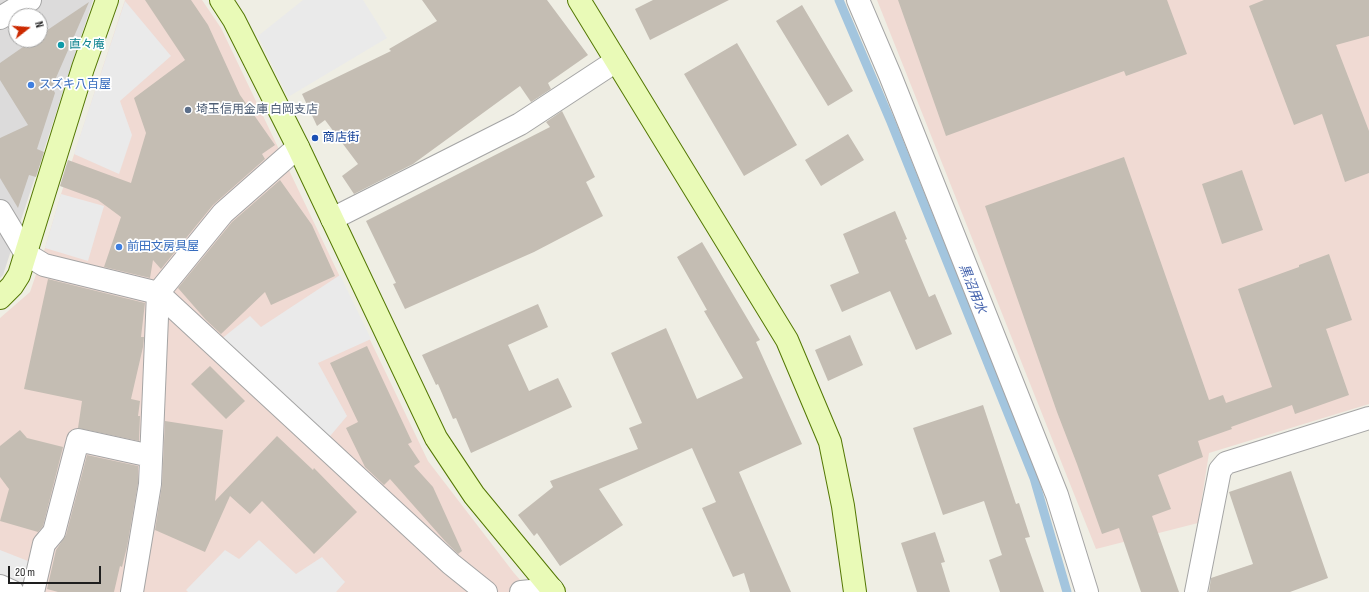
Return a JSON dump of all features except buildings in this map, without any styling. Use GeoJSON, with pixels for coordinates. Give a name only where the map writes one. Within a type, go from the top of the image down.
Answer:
{"type":"FeatureCollection","features":[{"type":"Feature","properties":{"kind":"street"},"geometry":{"type":"LineString","coordinates":[[0,18],[30,0]]}},
{"type":"Feature","properties":{"kind":"street"},"geometry":{"type":"LineString","coordinates":[[0,298],[12,286],[19,275],[83,68],[107,0]]}},
{"type":"Feature","properties":{"kind":"street"},"geometry":{"type":"LineString","coordinates":[[221,0],[234,20],[298,147],[436,438],[474,495],[553,590]]}},
{"type":"Feature","properties":{"kind":"street"},"geometry":{"type":"LineString","coordinates":[[579,0],[787,340],[830,442],[843,506],[855,592]]}},
{"type":"Feature","properties":{"kind":"street"},"geometry":{"type":"LineString","coordinates":[[858,0],[893,82],[1057,495],[1087,592]]}},
{"type":"Feature","properties":{"kind":"street"},"geometry":{"type":"LineString","coordinates":[[332,219],[520,124],[616,61]]}},
{"type":"Feature","properties":{"kind":"street"},"geometry":{"type":"LineString","coordinates":[[132,592],[150,484],[158,293],[223,213],[298,147]]}},
{"type":"Feature","properties":{"kind":"street"},"geometry":{"type":"LineString","coordinates":[[0,211],[26,254],[44,265],[158,293],[451,564],[486,592]]}},
{"type":"Feature","properties":{"kind":"street"},"geometry":{"type":"LineString","coordinates":[[1196,592],[1220,470],[1226,463],[1369,418]]}},
{"type":"Feature","properties":{"kind":"street"},"geometry":{"type":"LineString","coordinates":[[33,592],[44,544],[54,532],[78,440],[151,456]]}},
{"type":"Feature","properties":{"kind":"street"},"geometry":{"type":"LineString","coordinates":[[0,586],[13,592]]}},
{"type":"Feature","properties":{"kind":"street"},"geometry":{"type":"LineString","coordinates":[[521,592],[553,590]]}},
{"type":"Feature","properties":{"kind":"shaded area"},"geometry":{"type":"Polygon","coordinates":[[[0,0],[93,0],[3,275],[0,278],[0,0]]]}},
{"type":"Feature","properties":{"kind":"shaded area"},"geometry":{"type":"Polygon","coordinates":[[[125,0],[202,0],[221,28],[428,461],[514,573],[531,592],[0,592],[0,318],[30,292],[125,0]]]}},
{"type":"Feature","properties":{"kind":"shaded area"},"geometry":{"type":"Polygon","coordinates":[[[303,0],[363,0],[387,38],[288,97],[258,36],[303,0]]]}},
{"type":"Feature","properties":{"kind":"shaded area"},"geometry":{"type":"Polygon","coordinates":[[[877,0],[1369,0],[1369,404],[1209,453],[1198,523],[1096,549],[877,0]]]}},
{"type":"Feature","properties":{"kind":"shaded area"},"geometry":{"type":"Polygon","coordinates":[[[125,1],[171,56],[120,101],[132,135],[119,174],[74,154],[125,1]]]}},
{"type":"Feature","properties":{"kind":"shaded area"},"geometry":{"type":"Polygon","coordinates":[[[61,194],[104,206],[88,261],[45,248],[61,194]]]}},
{"type":"Feature","properties":{"kind":"shaded area"},"geometry":{"type":"Polygon","coordinates":[[[340,275],[371,339],[318,363],[347,416],[326,441],[220,340],[250,316],[261,327],[340,275]]]}},
{"type":"Feature","properties":{"kind":"shaded area"},"geometry":{"type":"Polygon","coordinates":[[[259,540],[296,574],[322,557],[345,582],[336,592],[188,592],[186,590],[225,550],[239,559],[259,540]]]}},
{"type":"Feature","properties":{"kind":"shaded area"},"geometry":{"type":"Polygon","coordinates":[[[0,550],[33,563],[25,592],[0,582],[0,550]]]}},
{"type":"Feature","properties":{"kind":"waterway","name":"黒沼用水"},"geometry":{"type":"LineString","coordinates":[[839,0],[891,122],[1034,478],[1067,592]]}},
{"type":"Feature","properties":{"kind":"place","name":"直々庵"},"geometry":{"type":"Point","coordinates":[61,45]}},
{"type":"Feature","properties":{"kind":"place","name":"スズキ八百屋"},"geometry":{"type":"Point","coordinates":[31,85]}},
{"type":"Feature","properties":{"kind":"place","name":"埼玉信用金庫 白岡支店"},"geometry":{"type":"Point","coordinates":[188,110]}},
{"type":"Feature","properties":{"kind":"place","name":"商店街"},"geometry":{"type":"Point","coordinates":[315,138]}},
{"type":"Feature","properties":{"kind":"place","name":"前田文房具屋"},"geometry":{"type":"Point","coordinates":[119,247]}}]}
